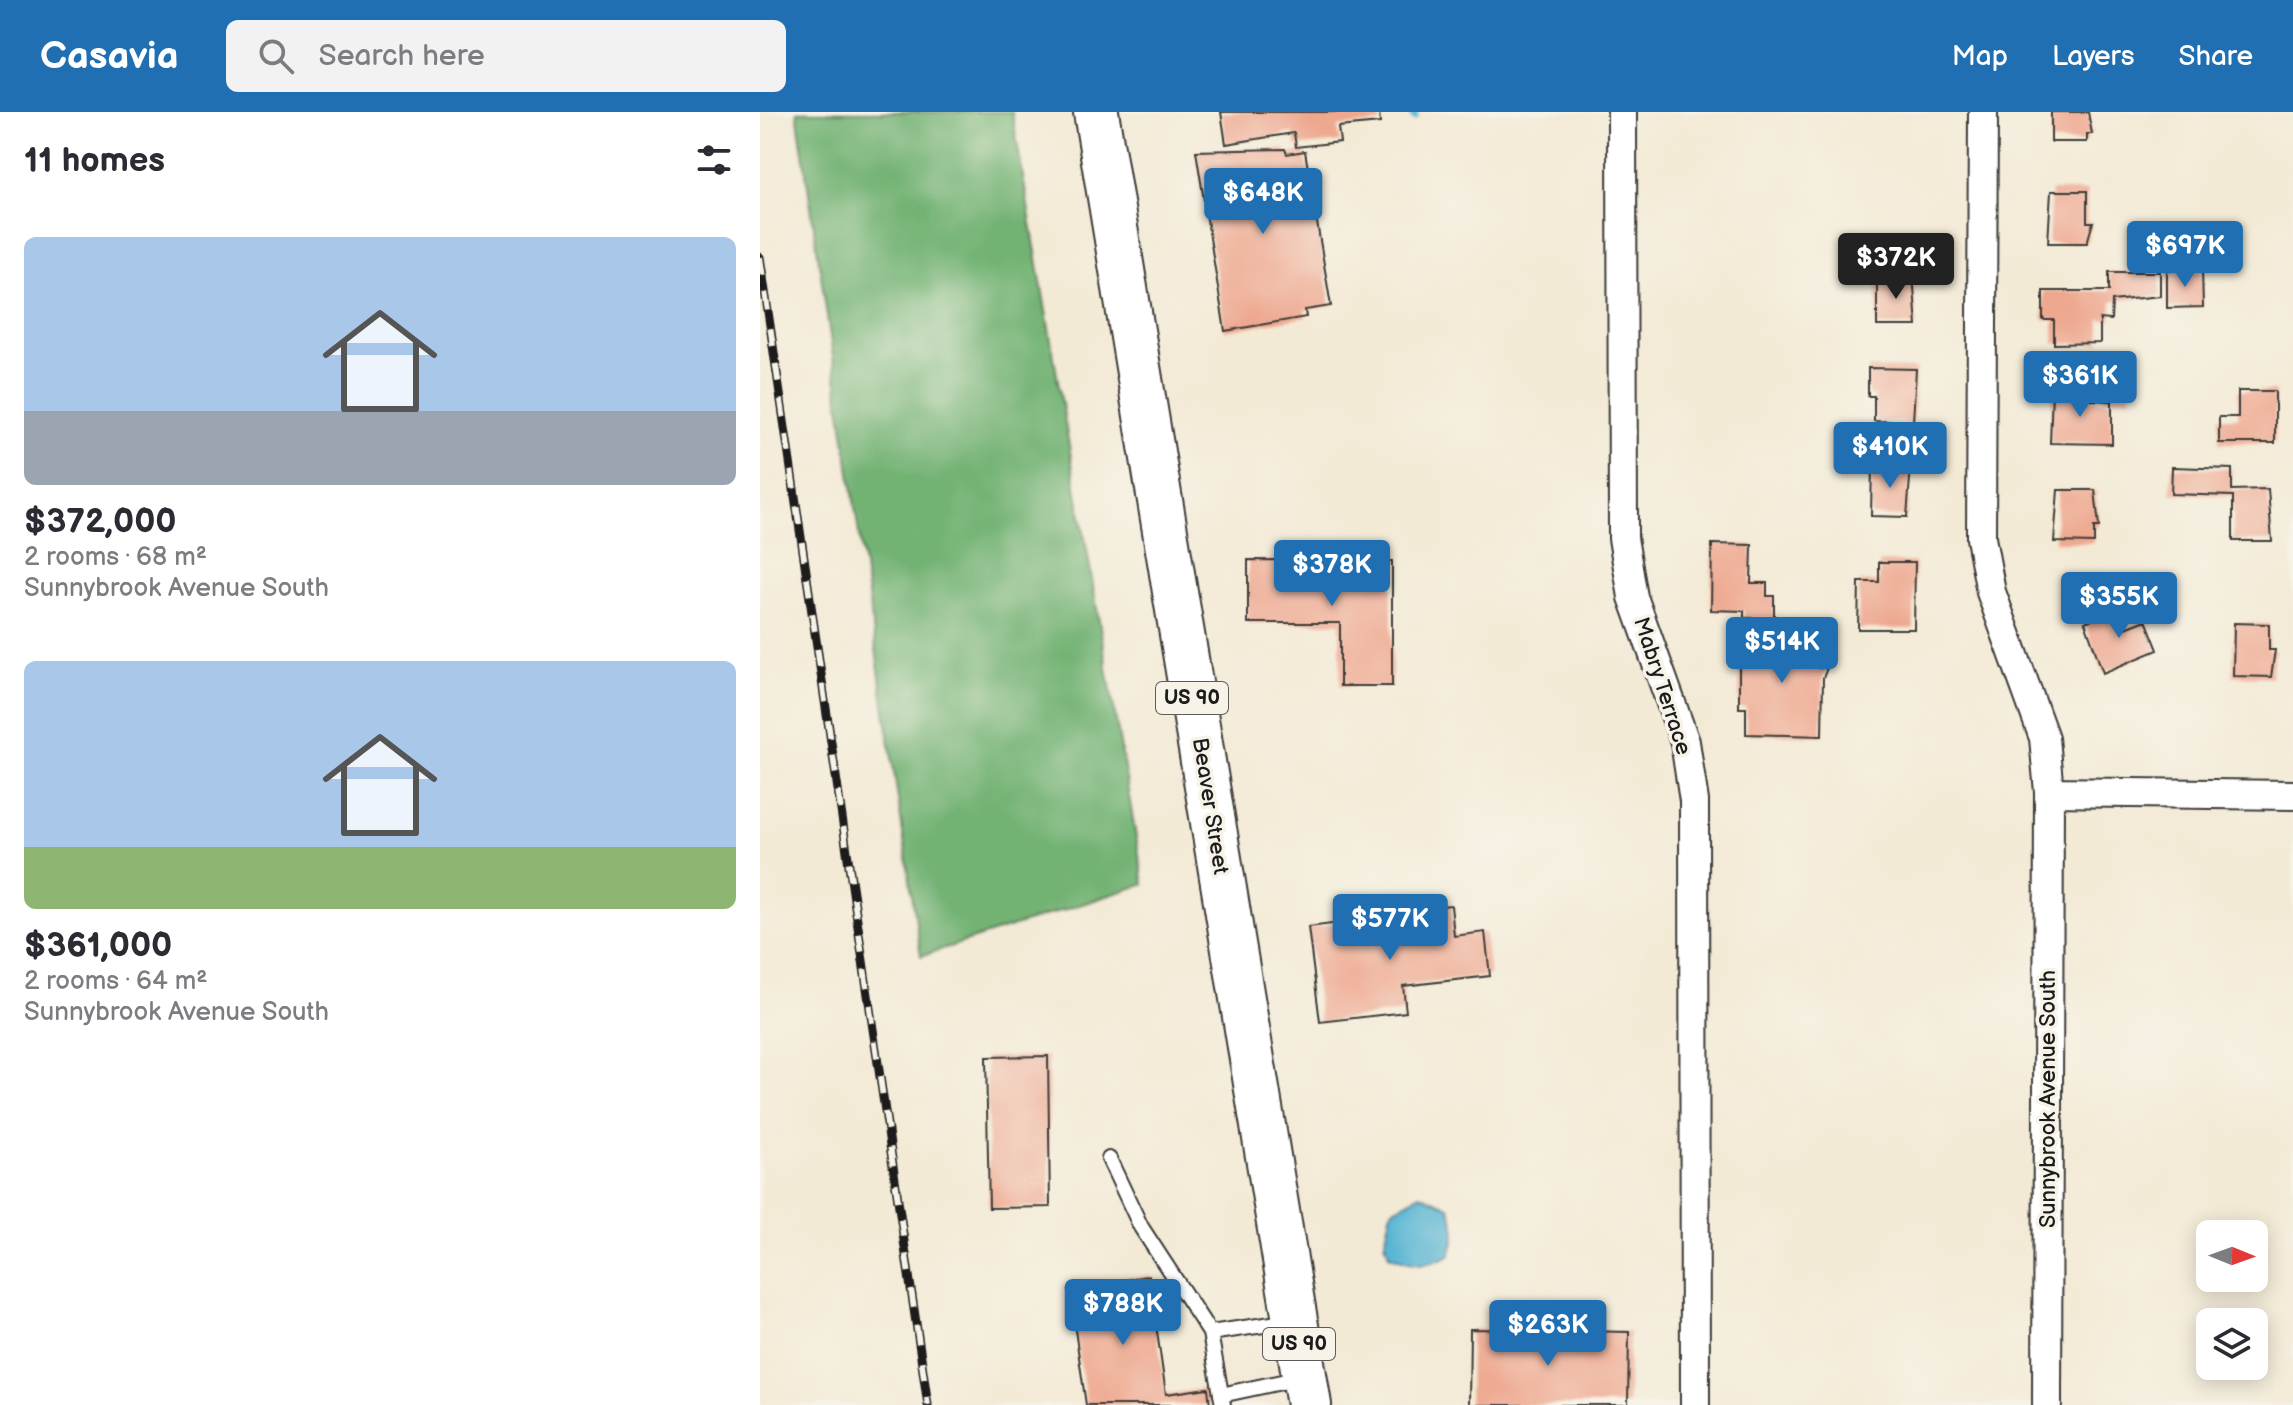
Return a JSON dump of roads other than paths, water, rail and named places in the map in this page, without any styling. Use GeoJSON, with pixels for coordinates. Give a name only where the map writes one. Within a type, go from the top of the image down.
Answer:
{"type":"FeatureCollection","features":[{"type":"Feature","properties":{"kind":"main road","name":"Beaver Street"},"geometry":{"type":"LineString","coordinates":[[1096,112],[1306,1391]]}},
{"type":"Feature","properties":{"kind":"street","name":"Mabry Terrace"},"geometry":{"type":"LineString","coordinates":[[1622,112],[1623,538],[1633,597],[1685,742],[1694,801],[1695,1405]]}},
{"type":"Feature","properties":{"kind":"street","name":"Sunnybrook Avenue South"},"geometry":{"type":"LineString","coordinates":[[1983,112],[1981,538],[1991,592],[2044,738],[2049,792],[2047,1405]]}},
{"type":"Feature","properties":{"kind":"street"},"geometry":{"type":"LineString","coordinates":[[2049,792],[2293,795]]}},
{"type":"Feature","properties":{"kind":"lane"},"geometry":{"type":"LineString","coordinates":[[1109,1159],[1141,1227],[1210,1333],[1222,1400],[1306,1391]]}},
{"type":"Feature","properties":{"kind":"lane"},"geometry":{"type":"LineString","coordinates":[[1210,1333],[1295,1320]]}},
{"type":"Feature","properties":{"kind":"water"},"geometry":{"type":"Polygon","coordinates":[[[1420,1194],[1449,1207],[1455,1231],[1450,1255],[1420,1264],[1389,1255],[1385,1242],[1392,1210],[1420,1194]]]}},
{"type":"Feature","properties":{"kind":"railway"},"geometry":{"type":"LineString","coordinates":[[760,257],[928,1405]]}}]}
